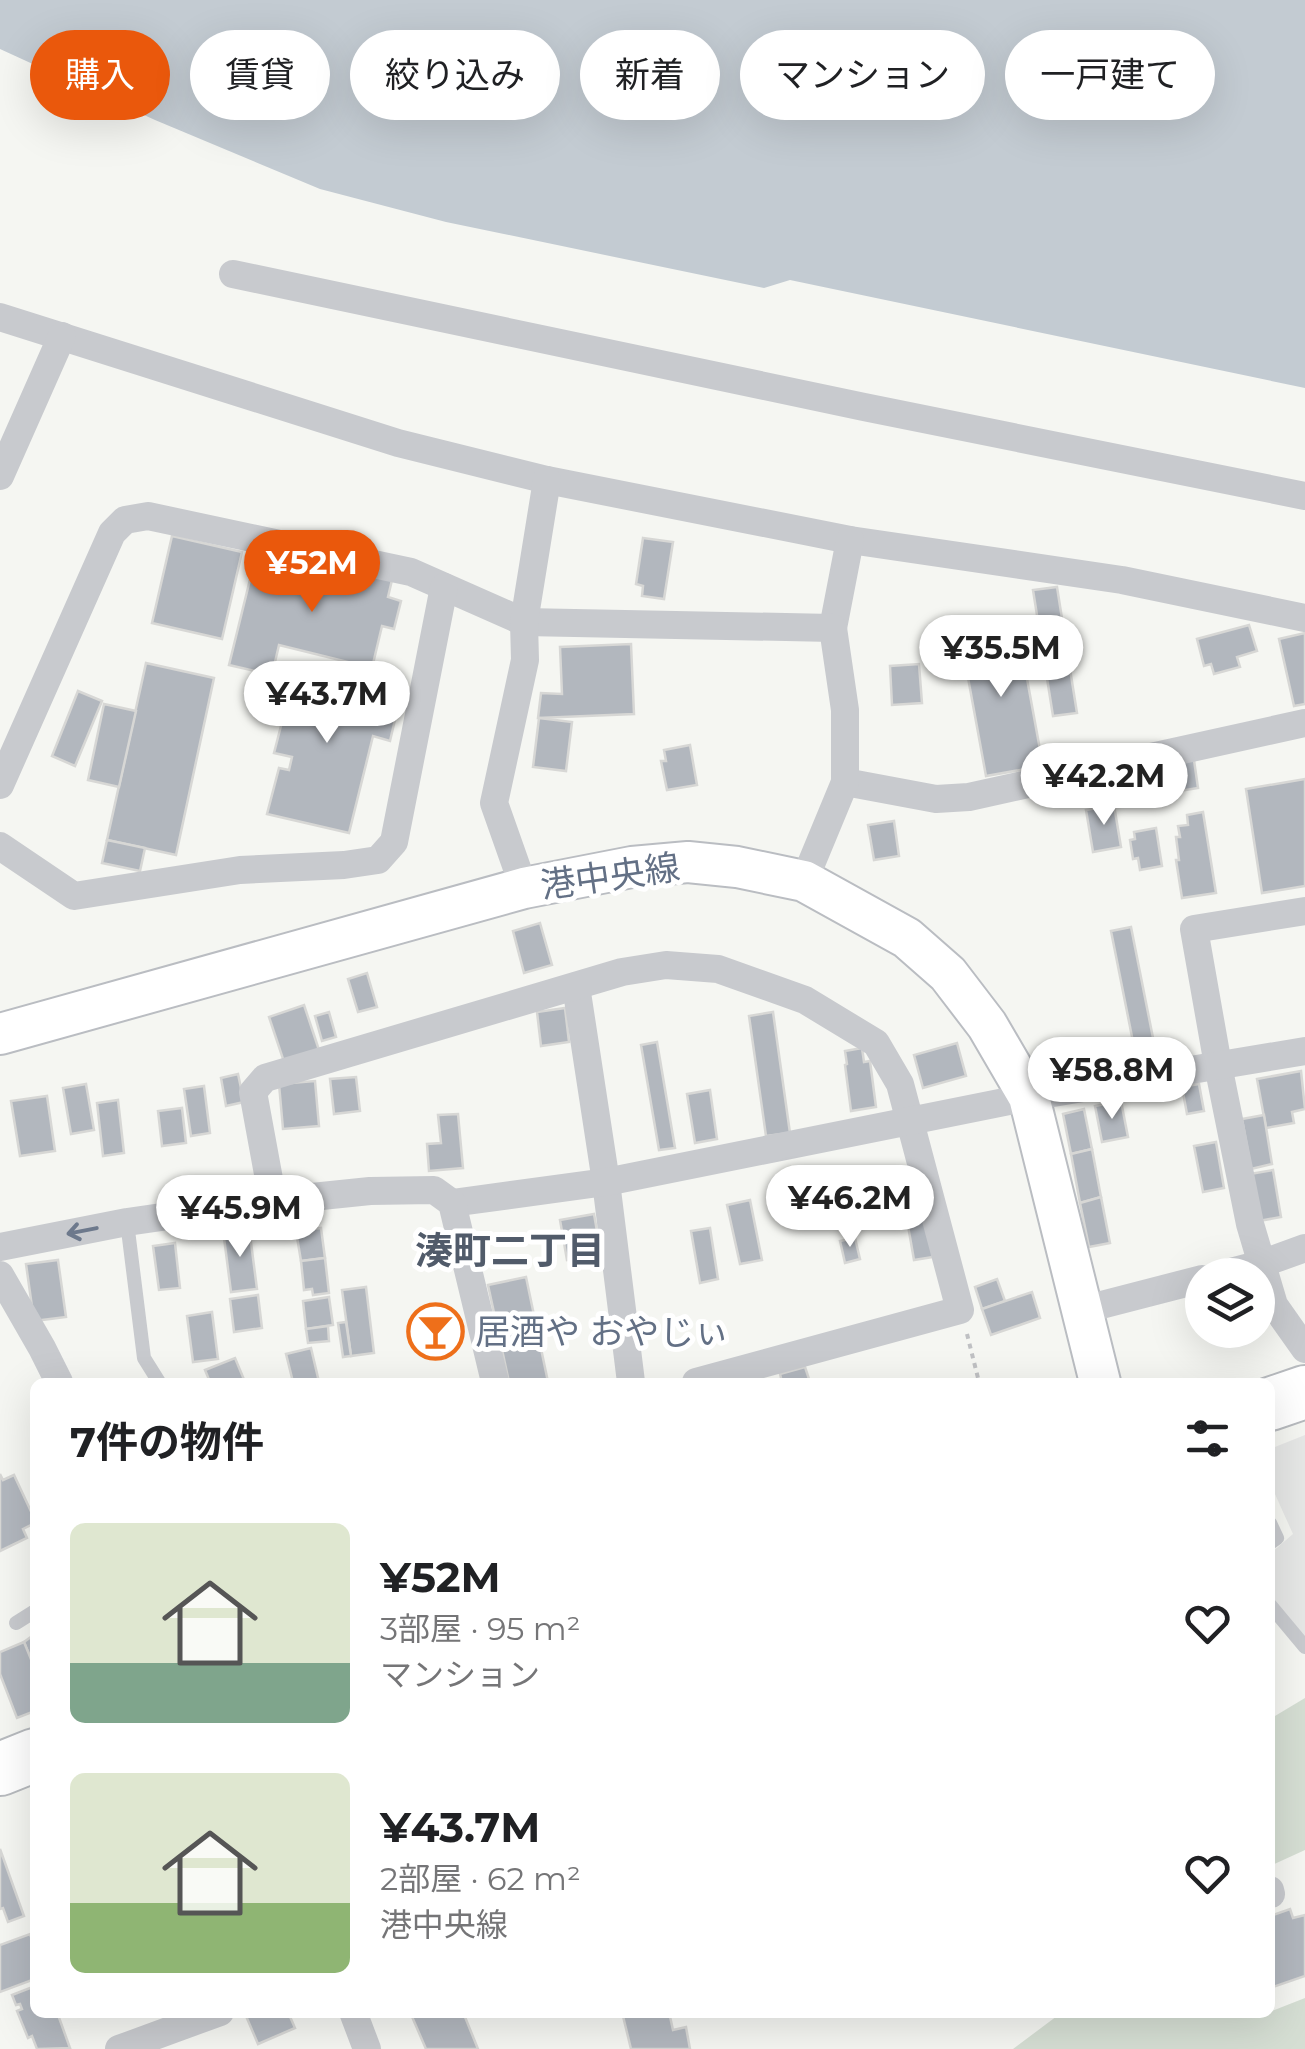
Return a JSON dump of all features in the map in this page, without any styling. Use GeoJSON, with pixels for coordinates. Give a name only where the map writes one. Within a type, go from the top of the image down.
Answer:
{"type":"FeatureCollection","features":[{"type":"Feature","properties":{"kind":"highway"},"geometry":{"type":"LineString","coordinates":[[1275,1402],[1305,1392]]}},
{"type":"Feature","properties":{"kind":"highway"},"geometry":{"type":"LineString","coordinates":[[0,1769],[30,1757]]}},
{"type":"Feature","properties":{"kind":"street"},"geometry":{"type":"LineString","coordinates":[[234,274],[1305,496]]}},
{"type":"Feature","properties":{"kind":"street"},"geometry":{"type":"LineString","coordinates":[[0,317],[398,443],[547,480],[850,540],[1122,580],[1305,618]]}},
{"type":"Feature","properties":{"kind":"street"},"geometry":{"type":"LineString","coordinates":[[0,476],[62,336]]}},
{"type":"Feature","properties":{"kind":"street"},"geometry":{"type":"LineString","coordinates":[[524,888],[494,803],[524,660],[524,622],[547,480]]}},
{"type":"Feature","properties":{"kind":"street"},"geometry":{"type":"LineString","coordinates":[[0,784],[112,533],[125,520],[148,516],[411,572],[524,622],[833,628]]}},
{"type":"Feature","properties":{"kind":"street"},"geometry":{"type":"LineString","coordinates":[[804,881],[845,782],[845,710],[833,628],[850,540]]}},
{"type":"Feature","properties":{"kind":"street"},"geometry":{"type":"LineString","coordinates":[[0,846],[74,896],[240,870],[378,860],[394,842],[444,587]]}},
{"type":"Feature","properties":{"kind":"street"},"geometry":{"type":"LineString","coordinates":[[845,782],[936,799],[969,797],[1305,722]]}},
{"type":"Feature","properties":{"kind":"street","name":"港中央線"},"geometry":{"type":"LineString","coordinates":[[0,1034],[524,888],[632,867],[688,862],[804,881],[907,938],[948,974],[987,1024],[1029,1098],[1099,1378]]}},
{"type":"Feature","properties":{"kind":"street"},"geometry":{"type":"LineString","coordinates":[[1259,1258],[1194,929],[1305,912]]}},
{"type":"Feature","properties":{"kind":"street"},"geometry":{"type":"LineString","coordinates":[[272,1201],[253,1092],[266,1078],[622,972],[666,965],[718,968],[772,986],[806,1000],[876,1043],[900,1084],[960,1310],[711,1378]]}},
{"type":"Feature","properties":{"kind":"street"},"geometry":{"type":"LineString","coordinates":[[576,986],[630,1378]]}},
{"type":"Feature","properties":{"kind":"street"},"geometry":{"type":"LineString","coordinates":[[452,1203],[606,1182],[1029,1098],[1305,1051]]}},
{"type":"Feature","properties":{"kind":"street"},"geometry":{"type":"LineString","coordinates":[[0,1247],[126,1222],[272,1201],[370,1191],[434,1190],[452,1203],[495,1378]]}},
{"type":"Feature","properties":{"kind":"street"},"geometry":{"type":"LineString","coordinates":[[1275,1259],[1305,1248]]}},
{"type":"Feature","properties":{"kind":"street"},"geometry":{"type":"LineString","coordinates":[[0,1275],[57,1378]]}},
{"type":"Feature","properties":{"kind":"street"},"geometry":{"type":"LineString","coordinates":[[1082,1310],[1185,1283]]}},
{"type":"Feature","properties":{"kind":"street"},"geometry":{"type":"LineString","coordinates":[[1275,1306],[1305,1349]]}},
{"type":"Feature","properties":{"kind":"street"},"geometry":{"type":"LineString","coordinates":[[119,2049],[204,2018]]}},
{"type":"Feature","properties":{"kind":"street"},"geometry":{"type":"LineString","coordinates":[[354,2018],[367,2049]]}},
{"type":"Feature","properties":{"kind":"lane"},"geometry":{"type":"LineString","coordinates":[[126,1222],[144,1358],[156,1378]]}},
{"type":"Feature","properties":{"kind":"lane"},"geometry":{"type":"LineString","coordinates":[[1275,1610],[1305,1646]]}},
{"type":"Feature","properties":{"kind":"lane"},"geometry":{"type":"LineString","coordinates":[[16,1623],[30,1615]]}},
{"type":"Feature","properties":{"kind":"path"},"geometry":{"type":"LineString","coordinates":[[960,1310],[978,1378]]}},
{"type":"Feature","properties":{"kind":"shaded area"},"geometry":{"type":"Polygon","coordinates":[[[0,0],[1305,0],[1305,388],[790,280],[764,288],[446,222],[320,189],[155,120],[170,120],[170,30],[30,30],[30,63],[0,49],[0,0]]]}},
{"type":"Feature","properties":{"kind":"shaded area"},"geometry":{"type":"Polygon","coordinates":[[[1305,1435],[1305,1637],[1275,1601],[1275,1550],[1293,1534],[1275,1494],[1275,1447],[1305,1435]]]}},
{"type":"Feature","properties":{"kind":"shaded area"},"geometry":{"type":"Polygon","coordinates":[[[1305,1698],[1305,1850],[1275,1864],[1275,1716],[1305,1698]]]}},
{"type":"Feature","properties":{"kind":"shaded area"},"geometry":{"type":"Polygon","coordinates":[[[1305,1998],[1305,2049],[1013,2049],[1054,2018],[1275,2018],[1275,2010],[1305,1998]]]}},
{"type":"Feature","properties":{"kind":"building"},"geometry":{"type":"Polygon","coordinates":[[[172,536],[242,552],[222,639],[152,623],[172,536]]]}},
{"type":"Feature","properties":{"kind":"building"},"geometry":{"type":"Polygon","coordinates":[[[643,538],[673,542],[664,599],[642,596],[643,586],[636,584],[643,538]]]}},
{"type":"Feature","properties":{"kind":"building"},"geometry":{"type":"Polygon","coordinates":[[[255,559],[314,574],[317,562],[392,580],[388,597],[401,601],[394,629],[382,626],[372,668],[279,645],[272,675],[229,665],[255,559]]]}},
{"type":"Feature","properties":{"kind":"building"},"geometry":{"type":"Polygon","coordinates":[[[1057,587],[1077,713],[1053,716],[1033,590],[1057,587]]]}},
{"type":"Feature","properties":{"kind":"building"},"geometry":{"type":"Polygon","coordinates":[[[1017,624],[1043,766],[986,776],[960,634],[1017,624]]]}},
{"type":"Feature","properties":{"kind":"building"},"geometry":{"type":"Polygon","coordinates":[[[1249,625],[1257,651],[1237,657],[1240,667],[1214,674],[1211,664],[1204,666],[1197,639],[1249,625]]]}},
{"type":"Feature","properties":{"kind":"building"},"geometry":{"type":"Polygon","coordinates":[[[1305,633],[1305,704],[1294,706],[1279,639],[1305,633]]]}},
{"type":"Feature","properties":{"kind":"building"},"geometry":{"type":"Polygon","coordinates":[[[631,644],[634,714],[538,718],[541,693],[562,694],[560,647],[631,644]]]}},
{"type":"Feature","properties":{"kind":"building"},"geometry":{"type":"Polygon","coordinates":[[[146,663],[214,678],[176,855],[107,840],[146,663]]]}},
{"type":"Feature","properties":{"kind":"building"},"geometry":{"type":"Polygon","coordinates":[[[919,664],[922,703],[892,705],[890,666],[919,664]]]}},
{"type":"Feature","properties":{"kind":"building"},"geometry":{"type":"Polygon","coordinates":[[[289,667],[401,694],[390,741],[373,736],[349,833],[267,814],[279,768],[289,770],[292,757],[274,753],[283,718],[277,717],[289,667]]]}},
{"type":"Feature","properties":{"kind":"building"},"geometry":{"type":"Polygon","coordinates":[[[78,691],[102,701],[75,766],[52,756],[78,691]]]}},
{"type":"Feature","properties":{"kind":"building"},"geometry":{"type":"Polygon","coordinates":[[[104,704],[136,711],[119,787],[88,780],[104,704]]]}},
{"type":"Feature","properties":{"kind":"building"},"geometry":{"type":"Polygon","coordinates":[[[539,718],[572,722],[566,771],[533,767],[539,718]]]}},
{"type":"Feature","properties":{"kind":"building"},"geometry":{"type":"Polygon","coordinates":[[[690,745],[697,785],[667,790],[661,761],[666,761],[664,750],[690,745]]]}},
{"type":"Feature","properties":{"kind":"building"},"geometry":{"type":"Polygon","coordinates":[[[1194,760],[1198,788],[1167,793],[1162,765],[1194,760]]]}},
{"type":"Feature","properties":{"kind":"building"},"geometry":{"type":"Polygon","coordinates":[[[1305,779],[1305,886],[1262,893],[1246,789],[1305,779]]]}},
{"type":"Feature","properties":{"kind":"building"},"geometry":{"type":"Polygon","coordinates":[[[1114,805],[1121,847],[1093,852],[1086,810],[1114,805]]]}},
{"type":"Feature","properties":{"kind":"building"},"geometry":{"type":"Polygon","coordinates":[[[1203,812],[1216,893],[1182,898],[1176,860],[1178,826],[1188,825],[1187,815],[1203,812]]]}},
{"type":"Feature","properties":{"kind":"building"},"geometry":{"type":"Polygon","coordinates":[[[894,821],[899,856],[874,860],[868,825],[894,821]]]}},
{"type":"Feature","properties":{"kind":"building"},"geometry":{"type":"Polygon","coordinates":[[[1156,828],[1162,866],[1140,870],[1138,858],[1133,859],[1130,840],[1135,839],[1134,832],[1156,828]]]}},
{"type":"Feature","properties":{"kind":"building"},"geometry":{"type":"Polygon","coordinates":[[[107,840],[145,848],[140,871],[102,863],[107,840]]]}},
{"type":"Feature","properties":{"kind":"building"},"geometry":{"type":"Polygon","coordinates":[[[540,923],[552,965],[524,973],[513,931],[540,923]]]}},
{"type":"Feature","properties":{"kind":"building"},"geometry":{"type":"Polygon","coordinates":[[[1131,927],[1156,1053],[1136,1057],[1111,931],[1131,927]]]}},
{"type":"Feature","properties":{"kind":"building"},"geometry":{"type":"Polygon","coordinates":[[[367,973],[377,1007],[358,1012],[348,979],[367,973]]]}},
{"type":"Feature","properties":{"kind":"building"},"geometry":{"type":"Polygon","coordinates":[[[304,1005],[321,1056],[286,1068],[269,1017],[304,1005]]]}},
{"type":"Feature","properties":{"kind":"building"},"geometry":{"type":"Polygon","coordinates":[[[565,1008],[569,1042],[541,1046],[537,1012],[565,1008]]]}},
{"type":"Feature","properties":{"kind":"building"},"geometry":{"type":"Polygon","coordinates":[[[329,1012],[336,1037],[322,1041],[315,1016],[329,1012]]]}},
{"type":"Feature","properties":{"kind":"building"},"geometry":{"type":"Polygon","coordinates":[[[773,1012],[790,1133],[766,1136],[749,1016],[773,1012]]]}},
{"type":"Feature","properties":{"kind":"building"},"geometry":{"type":"Polygon","coordinates":[[[657,1042],[675,1148],[659,1150],[641,1045],[657,1042]]]}},
{"type":"Feature","properties":{"kind":"building"},"geometry":{"type":"Polygon","coordinates":[[[957,1043],[966,1076],[923,1088],[914,1055],[957,1043]]]}},
{"type":"Feature","properties":{"kind":"building"},"geometry":{"type":"Polygon","coordinates":[[[862,1048],[864,1062],[870,1061],[876,1107],[851,1111],[845,1051],[862,1048]]]}},
{"type":"Feature","properties":{"kind":"building"},"geometry":{"type":"Polygon","coordinates":[[[1301,1071],[1305,1109],[1292,1112],[1294,1123],[1266,1128],[1257,1079],[1301,1071]]]}},
{"type":"Feature","properties":{"kind":"building"},"geometry":{"type":"Polygon","coordinates":[[[238,1074],[244,1102],[226,1106],[221,1078],[238,1074]]]}},
{"type":"Feature","properties":{"kind":"building"},"geometry":{"type":"Polygon","coordinates":[[[356,1077],[360,1111],[334,1114],[330,1079],[356,1077]]]}},
{"type":"Feature","properties":{"kind":"building"},"geometry":{"type":"Polygon","coordinates":[[[315,1081],[319,1126],[283,1129],[279,1084],[315,1081]]]}},
{"type":"Feature","properties":{"kind":"building"},"geometry":{"type":"Polygon","coordinates":[[[86,1084],[94,1130],[71,1134],[63,1088],[86,1084]]]}},
{"type":"Feature","properties":{"kind":"building"},"geometry":{"type":"Polygon","coordinates":[[[1199,1084],[1204,1111],[1187,1114],[1182,1087],[1199,1084]]]}},
{"type":"Feature","properties":{"kind":"building"},"geometry":{"type":"Polygon","coordinates":[[[204,1086],[210,1133],[191,1136],[184,1089],[204,1086]]]}},
{"type":"Feature","properties":{"kind":"building"},"geometry":{"type":"Polygon","coordinates":[[[710,1090],[717,1139],[695,1143],[687,1094],[710,1090]]]}},
{"type":"Feature","properties":{"kind":"building"},"geometry":{"type":"Polygon","coordinates":[[[47,1096],[55,1151],[20,1156],[11,1101],[47,1096]]]}},
{"type":"Feature","properties":{"kind":"building"},"geometry":{"type":"Polygon","coordinates":[[[118,1100],[124,1153],[103,1156],[97,1103],[118,1100]]]}},
{"type":"Feature","properties":{"kind":"building"},"geometry":{"type":"Polygon","coordinates":[[[1121,1101],[1128,1137],[1102,1142],[1095,1106],[1121,1101]]]}},
{"type":"Feature","properties":{"kind":"building"},"geometry":{"type":"Polygon","coordinates":[[[182,1108],[186,1143],[162,1146],[158,1111],[182,1108]]]}},
{"type":"Feature","properties":{"kind":"building"},"geometry":{"type":"Polygon","coordinates":[[[1084,1109],[1092,1149],[1071,1154],[1063,1114],[1084,1109]]]}},
{"type":"Feature","properties":{"kind":"building"},"geometry":{"type":"Polygon","coordinates":[[[458,1114],[463,1168],[429,1171],[427,1144],[441,1143],[438,1115],[458,1114]]]}},
{"type":"Feature","properties":{"kind":"building"},"geometry":{"type":"Polygon","coordinates":[[[1264,1115],[1272,1164],[1251,1169],[1242,1119],[1264,1115]]]}},
{"type":"Feature","properties":{"kind":"building"},"geometry":{"type":"Polygon","coordinates":[[[1216,1142],[1224,1188],[1203,1192],[1194,1146],[1216,1142]]]}},
{"type":"Feature","properties":{"kind":"building"},"geometry":{"type":"Polygon","coordinates":[[[1092,1149],[1101,1197],[1080,1203],[1071,1154],[1092,1149]]]}},
{"type":"Feature","properties":{"kind":"building"},"geometry":{"type":"Polygon","coordinates":[[[1273,1170],[1281,1217],[1259,1221],[1250,1174],[1273,1170]]]}},
{"type":"Feature","properties":{"kind":"building"},"geometry":{"type":"Polygon","coordinates":[[[1101,1197],[1110,1243],[1089,1247],[1080,1203],[1101,1197]]]}},
{"type":"Feature","properties":{"kind":"building"},"geometry":{"type":"Polygon","coordinates":[[[750,1200],[762,1260],[740,1264],[727,1205],[750,1200]]]}},
{"type":"Feature","properties":{"kind":"building"},"geometry":{"type":"Polygon","coordinates":[[[924,1200],[933,1257],[914,1260],[904,1203],[924,1200]]]}},
{"type":"Feature","properties":{"kind":"building"},"geometry":{"type":"Polygon","coordinates":[[[594,1214],[601,1254],[567,1260],[560,1220],[594,1214]]]}},
{"type":"Feature","properties":{"kind":"building"},"geometry":{"type":"Polygon","coordinates":[[[249,1227],[257,1289],[231,1292],[223,1230],[249,1227]]]}},
{"type":"Feature","properties":{"kind":"building"},"geometry":{"type":"Polygon","coordinates":[[[321,1228],[325,1258],[301,1261],[296,1231],[321,1228]]]}},
{"type":"Feature","properties":{"kind":"building"},"geometry":{"type":"Polygon","coordinates":[[[710,1228],[718,1279],[700,1283],[691,1231],[710,1228]]]}},
{"type":"Feature","properties":{"kind":"building"},"geometry":{"type":"Polygon","coordinates":[[[855,1238],[860,1259],[845,1263],[840,1241],[855,1238]]]}},
{"type":"Feature","properties":{"kind":"building"},"geometry":{"type":"Polygon","coordinates":[[[175,1243],[180,1288],[159,1290],[153,1246],[175,1243]]]}},
{"type":"Feature","properties":{"kind":"building"},"geometry":{"type":"Polygon","coordinates":[[[325,1258],[329,1293],[313,1295],[312,1289],[304,1290],[301,1261],[325,1258]]]}},
{"type":"Feature","properties":{"kind":"building"},"geometry":{"type":"Polygon","coordinates":[[[58,1260],[66,1317],[34,1321],[26,1264],[58,1260]]]}},
{"type":"Feature","properties":{"kind":"building"},"geometry":{"type":"Polygon","coordinates":[[[526,1277],[547,1378],[508,1378],[488,1285],[526,1277]]]}},
{"type":"Feature","properties":{"kind":"building"},"geometry":{"type":"Polygon","coordinates":[[[997,1279],[1005,1301],[982,1309],[975,1287],[997,1279]]]}},
{"type":"Feature","properties":{"kind":"building"},"geometry":{"type":"Polygon","coordinates":[[[366,1287],[374,1353],[351,1356],[342,1290],[366,1287]]]}},
{"type":"Feature","properties":{"kind":"building"},"geometry":{"type":"Polygon","coordinates":[[[1032,1292],[1040,1318],[991,1335],[982,1309],[1032,1292]]]}},
{"type":"Feature","properties":{"kind":"building"},"geometry":{"type":"Polygon","coordinates":[[[258,1295],[262,1328],[234,1332],[230,1299],[258,1295]]]}},
{"type":"Feature","properties":{"kind":"building"},"geometry":{"type":"Polygon","coordinates":[[[329,1297],[333,1325],[306,1329],[303,1301],[329,1297]]]}},
{"type":"Feature","properties":{"kind":"building"},"geometry":{"type":"Polygon","coordinates":[[[212,1312],[218,1359],[193,1362],[187,1316],[212,1312]]]}},
{"type":"Feature","properties":{"kind":"building"},"geometry":{"type":"Polygon","coordinates":[[[346,1322],[351,1356],[343,1357],[338,1323],[346,1322]]]}},
{"type":"Feature","properties":{"kind":"building"},"geometry":{"type":"Polygon","coordinates":[[[328,1326],[329,1341],[308,1343],[306,1329],[328,1326]]]}},
{"type":"Feature","properties":{"kind":"building"},"geometry":{"type":"Polygon","coordinates":[[[311,1348],[318,1378],[292,1378],[286,1354],[311,1348]]]}},
{"type":"Feature","properties":{"kind":"building"},"geometry":{"type":"Polygon","coordinates":[[[235,1358],[243,1378],[208,1378],[205,1370],[235,1358]]]}},
{"type":"Feature","properties":{"kind":"building"},"geometry":{"type":"Polygon","coordinates":[[[805,1367],[809,1378],[781,1378],[780,1374],[805,1367]]]}},
{"type":"Feature","properties":{"kind":"building"},"geometry":{"type":"Polygon","coordinates":[[[0,1474],[3,1480],[14,1475],[30,1509],[30,1526],[23,1529],[27,1538],[0,1551],[0,1474]]]}},
{"type":"Feature","properties":{"kind":"building"},"geometry":{"type":"Polygon","coordinates":[[[24,1642],[30,1657],[30,1713],[17,1718],[0,1674],[0,1652],[24,1642]]]}},
{"type":"Feature","properties":{"kind":"building"},"geometry":{"type":"Polygon","coordinates":[[[0,1849],[24,1916],[8,1922],[3,1908],[0,1909],[0,1849]]]}},
{"type":"Feature","properties":{"kind":"building"},"geometry":{"type":"Polygon","coordinates":[[[1290,1909],[1293,1918],[1305,1915],[1305,1976],[1275,1986],[1275,1914],[1290,1909]]]}},
{"type":"Feature","properties":{"kind":"building"},"geometry":{"type":"Polygon","coordinates":[[[30,1934],[30,1981],[0,1992],[0,1945],[30,1934]]]}},
{"type":"Feature","properties":{"kind":"building"},"geometry":{"type":"Polygon","coordinates":[[[30,1988],[30,2018],[59,2018],[70,2048],[37,2049],[32,2036],[28,2038],[17,2011],[22,2009],[12,1995],[30,1988]]]}},
{"type":"Feature","properties":{"kind":"building"},"geometry":{"type":"Polygon","coordinates":[[[247,2018],[291,2018],[295,2028],[258,2044],[247,2018]]]}},
{"type":"Feature","properties":{"kind":"building"},"geometry":{"type":"Polygon","coordinates":[[[413,2018],[465,2018],[478,2049],[426,2049],[413,2018]]]}},
{"type":"Feature","properties":{"kind":"building"},"geometry":{"type":"Polygon","coordinates":[[[623,2018],[670,2018],[673,2030],[686,2027],[690,2049],[631,2049],[623,2018]]]}},
{"type":"Feature","properties":{"kind":"place","name":"居酒や おやじぃ"},"geometry":{"type":"Point","coordinates":[436,1331]}},
{"type":"Feature","properties":{"kind":"district","name":"湊町二丁目"},"geometry":{"type":"Point","coordinates":[510,1250]}}]}
